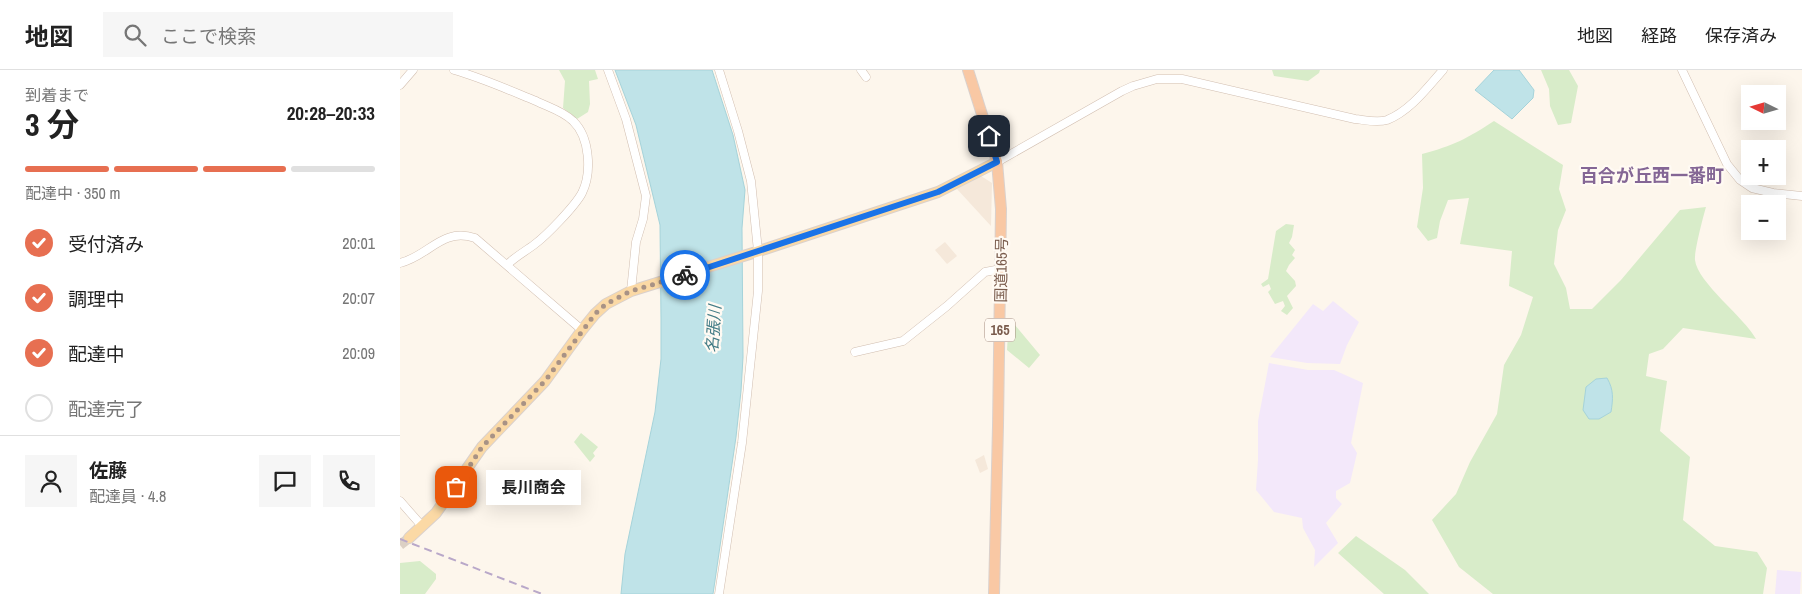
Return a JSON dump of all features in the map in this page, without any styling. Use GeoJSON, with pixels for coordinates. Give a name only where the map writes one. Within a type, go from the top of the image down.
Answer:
{"type":"FeatureCollection","features":[{"type":"Feature","properties":{"kind":"highway","name":"国道165号"},"geometry":{"type":"LineString","coordinates":[[968,70],[997,162],[1001,208],[994,594]]}},
{"type":"Feature","properties":{"kind":"main road"},"geometry":{"type":"LineString","coordinates":[[409,538],[436,513],[482,447],[545,381],[582,330],[606,304],[631,291],[938,192],[997,162]]}},
{"type":"Feature","properties":{"kind":"street"},"geometry":{"type":"LineString","coordinates":[[400,85],[413,70]]}},
{"type":"Feature","properties":{"kind":"street"},"geometry":{"type":"LineString","coordinates":[[454,70],[551,108],[573,121],[583,138],[587,168],[585,184],[581,194],[542,238],[508,264]]}},
{"type":"Feature","properties":{"kind":"street"},"geometry":{"type":"LineString","coordinates":[[608,70],[626,119],[646,196],[643,219],[636,242],[631,291]]}},
{"type":"Feature","properties":{"kind":"street"},"geometry":{"type":"LineString","coordinates":[[719,594],[742,443],[758,291],[751,181],[721,70]]}},
{"type":"Feature","properties":{"kind":"street"},"geometry":{"type":"LineString","coordinates":[[861,70],[866,77]]}},
{"type":"Feature","properties":{"kind":"street"},"geometry":{"type":"LineString","coordinates":[[997,162],[1122,91],[1158,79],[1193,81],[1375,122],[1387,120],[1400,112],[1418,98],[1443,70]]}},
{"type":"Feature","properties":{"kind":"street"},"geometry":{"type":"LineString","coordinates":[[1682,70],[1727,164],[1740,180],[1752,188],[1773,194],[1802,196]]}},
{"type":"Feature","properties":{"kind":"street"},"geometry":{"type":"LineString","coordinates":[[400,263],[445,238],[455,235],[469,236],[480,240],[582,330]]}},
{"type":"Feature","properties":{"kind":"street"},"geometry":{"type":"LineString","coordinates":[[855,352],[903,341],[985,272],[1001,268]]}},
{"type":"Feature","properties":{"kind":"street"},"geometry":{"type":"LineString","coordinates":[[400,501],[422,526]]}},
{"type":"Feature","properties":{"kind":"shaded area"},"geometry":{"type":"Polygon","coordinates":[[[981,176],[992,183],[991,226],[957,189],[981,176]]]}},
{"type":"Feature","properties":{"kind":"shaded area"},"geometry":{"type":"Polygon","coordinates":[[[945,242],[957,256],[947,264],[935,250],[945,242]]]}},
{"type":"Feature","properties":{"kind":"shaded area"},"geometry":{"type":"Polygon","coordinates":[[[1333,301],[1359,322],[1340,364],[1307,363],[1270,357],[1313,304],[1323,311],[1333,301]]]}},
{"type":"Feature","properties":{"kind":"shaded area"},"geometry":{"type":"Polygon","coordinates":[[[1269,363],[1308,370],[1334,370],[1363,383],[1351,443],[1357,453],[1350,483],[1336,491],[1336,498],[1342,504],[1326,523],[1338,543],[1314,567],[1315,550],[1303,528],[1302,518],[1274,512],[1256,490],[1258,421],[1269,363]]]}},
{"type":"Feature","properties":{"kind":"shaded area"},"geometry":{"type":"Polygon","coordinates":[[[984,455],[988,469],[980,473],[975,460],[984,455]]]}},
{"type":"Feature","properties":{"kind":"shaded area"},"geometry":{"type":"Polygon","coordinates":[[[1777,570],[1801,572],[1800,594],[1775,594],[1777,570]]]}},
{"type":"Feature","properties":{"kind":"green space"},"geometry":{"type":"Polygon","coordinates":[[[559,70],[595,70],[598,79],[589,81],[590,104],[588,112],[577,119],[563,108],[565,81],[559,70]]]}},
{"type":"Feature","properties":{"kind":"green space"},"geometry":{"type":"Polygon","coordinates":[[[1272,70],[1320,70],[1319,73],[1308,81],[1274,76],[1272,70]]]}},
{"type":"Feature","properties":{"kind":"green space"},"geometry":{"type":"Polygon","coordinates":[[[1541,70],[1569,70],[1578,86],[1571,123],[1558,125],[1550,106],[1549,89],[1541,70]]]}},
{"type":"Feature","properties":{"kind":"green space"},"geometry":{"type":"Polygon","coordinates":[[[1494,121],[1563,165],[1559,189],[1566,210],[1558,230],[1554,264],[1566,288],[1570,309],[1592,309],[1621,280],[1680,210],[1706,207],[1695,256],[1698,269],[1712,289],[1756,339],[1683,328],[1663,349],[1649,354],[1646,376],[1667,381],[1660,431],[1690,457],[1683,520],[1715,546],[1757,552],[1767,568],[1763,594],[1493,594],[1459,567],[1432,520],[1456,494],[1470,462],[1497,414],[1504,365],[1521,335],[1533,297],[1509,286],[1512,251],[1460,244],[1469,198],[1448,200],[1440,221],[1437,238],[1428,241],[1417,227],[1423,188],[1422,154],[1460,141],[1494,121]]]}},
{"type":"Feature","properties":{"kind":"green space"},"geometry":{"type":"Polygon","coordinates":[[[1286,224],[1294,225],[1289,243],[1295,250],[1292,255],[1295,258],[1286,271],[1295,281],[1296,286],[1287,296],[1293,308],[1287,315],[1281,311],[1285,306],[1283,301],[1275,304],[1268,292],[1271,289],[1269,284],[1263,287],[1261,284],[1268,279],[1276,231],[1286,224]]]}},
{"type":"Feature","properties":{"kind":"green space"},"geometry":{"type":"Polygon","coordinates":[[[1009,318],[1040,355],[1029,368],[1007,350],[1009,318]]]}},
{"type":"Feature","properties":{"kind":"green space"},"geometry":{"type":"Polygon","coordinates":[[[581,433],[598,447],[593,453],[595,456],[590,462],[574,442],[581,433]]]}},
{"type":"Feature","properties":{"kind":"green space"},"geometry":{"type":"Polygon","coordinates":[[[1356,536],[1405,570],[1429,594],[1384,594],[1338,553],[1356,536]]]}},
{"type":"Feature","properties":{"kind":"green space"},"geometry":{"type":"Polygon","coordinates":[[[420,561],[436,574],[436,579],[425,594],[400,594],[400,563],[420,561]]]}},
{"type":"Feature","properties":{"kind":"water","name":"名張川"},"geometry":{"type":"Polygon","coordinates":[[[615,70],[712,70],[733,135],[745,190],[742,228],[743,357],[741,391],[713,594],[621,594],[625,554],[655,412],[661,359],[660,225],[636,125],[615,70]]]}},
{"type":"Feature","properties":{"kind":"water"},"geometry":{"type":"Polygon","coordinates":[[[1494,70],[1519,70],[1534,90],[1533,98],[1512,119],[1475,90],[1494,70]]]}},
{"type":"Feature","properties":{"kind":"water"},"geometry":{"type":"Polygon","coordinates":[[[1607,378],[1612,395],[1611,412],[1599,419],[1589,419],[1583,410],[1586,387],[1596,379],[1607,378]]]}},
{"type":"Feature","properties":{"kind":"tunnel"},"geometry":{"type":"LineString","coordinates":[[400,545],[409,538]]}},
{"type":"Feature","properties":{"kind":"railway"},"geometry":{"type":"LineString","coordinates":[[400,539],[542,594]]}},
{"type":"Feature","properties":{"kind":"way so far"},"geometry":{"type":"LineString","coordinates":[[456,487],[482,447],[545,381],[595,314],[606,304],[631,291],[685,275]]}},
{"type":"Feature","properties":{"kind":"place","name":"長川商会"},"geometry":{"type":"Point","coordinates":[456,487]}},
{"type":"Feature","properties":{"kind":"district","name":"百合が丘西一番町"},"geometry":{"type":"Point","coordinates":[1652,175]}},
{"type":"Feature","properties":{"kind":"route"},"geometry":{"type":"LineString","coordinates":[[685,275],[938,192],[997,162],[989,136]]}}]}
